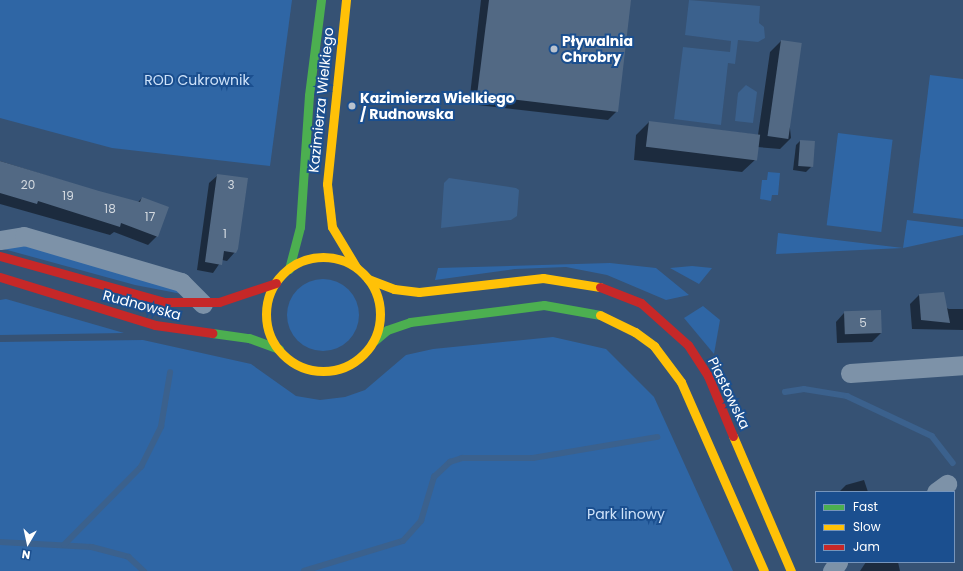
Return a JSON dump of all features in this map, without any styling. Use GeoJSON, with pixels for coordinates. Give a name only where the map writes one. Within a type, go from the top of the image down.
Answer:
{"type":"FeatureCollection","features":[{"type":"Feature","properties":{"kind":"main road","name":"Kazimierza Wielkiego"},"geometry":{"type":"LineString","coordinates":[[289,269],[300,227],[309,95],[321,0]]}},
{"type":"Feature","properties":{"kind":"main road","name":"Kazimierza Wielkiego"},"geometry":{"type":"LineString","coordinates":[[346,0],[327,184],[332,227],[356,267]]}},
{"type":"Feature","properties":{"kind":"main road","name":"Rudnowska"},"geometry":{"type":"LineString","coordinates":[[0,256],[158,301],[203,304],[276,282]]}},
{"type":"Feature","properties":{"kind":"main road"},"geometry":{"type":"LineString","coordinates":[[374,341],[380,309],[368,280],[356,267],[340,259],[322,257],[289,269],[276,282],[268,301],[267,316],[279,349],[304,367],[334,370],[353,363],[387,330],[410,322],[544,305],[590,311],[635,332],[654,346],[681,382],[764,571]]}},
{"type":"Feature","properties":{"kind":"main road","name":"Rudnowska"},"geometry":{"type":"LineString","coordinates":[[2,278],[155,325],[248,338],[279,349]]}},
{"type":"Feature","properties":{"kind":"main road","name":"Piastowska"},"geometry":{"type":"LineString","coordinates":[[368,280],[394,289],[419,292],[543,278],[568,280],[612,289],[641,303],[688,345],[708,376],[791,571]]}},
{"type":"Feature","properties":{"kind":"street"},"geometry":{"type":"LineString","coordinates":[[0,240],[24,236],[181,282],[203,304]]}},
{"type":"Feature","properties":{"kind":"street"},"geometry":{"type":"LineString","coordinates":[[850,372],[963,366]]}},
{"type":"Feature","properties":{"kind":"green space","name":"ROD Cukrownik"},"geometry":{"type":"Polygon","coordinates":[[[0,0],[292,0],[270,166],[112,148],[0,118],[0,0]]]}},
{"type":"Feature","properties":{"kind":"green space"},"geometry":{"type":"Polygon","coordinates":[[[930,75],[963,79],[963,219],[913,213],[930,75]]]}},
{"type":"Feature","properties":{"kind":"green space"},"geometry":{"type":"Polygon","coordinates":[[[838,133],[893,140],[881,232],[827,225],[838,133]]]}},
{"type":"Feature","properties":{"kind":"green space"},"geometry":{"type":"Polygon","coordinates":[[[768,172],[780,173],[778,195],[772,195],[771,201],[760,199],[762,180],[767,180],[768,172]]]}},
{"type":"Feature","properties":{"kind":"green space"},"geometry":{"type":"Polygon","coordinates":[[[907,220],[963,227],[963,235],[903,248],[907,220]]]}},
{"type":"Feature","properties":{"kind":"green space"},"geometry":{"type":"Polygon","coordinates":[[[778,233],[903,248],[776,254],[778,233]]]}},
{"type":"Feature","properties":{"kind":"green space"},"geometry":{"type":"Polygon","coordinates":[[[11,242],[175,287],[182,294],[135,285],[0,248],[11,242]]]}},
{"type":"Feature","properties":{"kind":"green space"},"geometry":{"type":"Polygon","coordinates":[[[610,263],[656,268],[689,295],[666,300],[607,275],[566,267],[515,269],[435,280],[438,268],[610,263]]]}},
{"type":"Feature","properties":{"kind":"green space"},"geometry":{"type":"Polygon","coordinates":[[[692,266],[712,268],[699,284],[670,268],[692,266]]]}},
{"type":"Feature","properties":{"kind":"green space"},"geometry":{"type":"Polygon","coordinates":[[[323,279],[337,282],[349,289],[356,301],[359,315],[356,329],[349,341],[337,348],[323,351],[309,348],[297,341],[290,329],[287,315],[290,301],[297,289],[309,282],[323,279]]]}},
{"type":"Feature","properties":{"kind":"green space"},"geometry":{"type":"Polygon","coordinates":[[[6,299],[124,333],[0,335],[0,300],[6,299]]]}},
{"type":"Feature","properties":{"kind":"green space"},"geometry":{"type":"Polygon","coordinates":[[[703,306],[720,320],[714,354],[684,318],[703,306]]]}},
{"type":"Feature","properties":{"kind":"green space","name":"Park linowy"},"geometry":{"type":"Polygon","coordinates":[[[553,337],[606,349],[654,397],[733,571],[0,571],[0,342],[143,340],[251,364],[296,396],[320,400],[345,397],[365,390],[406,355],[433,349],[553,337]]]}},
{"type":"Feature","properties":{"kind":"shaded area"},"geometry":{"type":"Polygon","coordinates":[[[689,0],[760,6],[759,23],[764,27],[765,38],[758,42],[738,40],[735,64],[728,63],[721,125],[674,119],[683,47],[730,52],[731,41],[685,35],[689,0]]]}},
{"type":"Feature","properties":{"kind":"shaded area"},"geometry":{"type":"Polygon","coordinates":[[[746,85],[757,92],[753,123],[735,121],[738,93],[746,85]]]}},
{"type":"Feature","properties":{"kind":"shaded area"},"geometry":{"type":"Polygon","coordinates":[[[449,178],[516,188],[519,190],[517,216],[511,220],[441,228],[444,183],[449,178]]]}},
{"type":"Feature","properties":{"kind":"building","name":"Pływalnia Chrobry"},"geometry":{"type":"Polygon","coordinates":[[[489,0],[631,0],[618,112],[477,95],[489,0]]]}},
{"type":"Feature","properties":{"kind":"building"},"geometry":{"type":"Polygon","coordinates":[[[781,40],[802,43],[788,139],[768,136],[781,40]]]}},
{"type":"Feature","properties":{"kind":"building"},"geometry":{"type":"Polygon","coordinates":[[[649,121],[760,135],[757,160],[646,147],[649,121]]]}},
{"type":"Feature","properties":{"kind":"building"},"geometry":{"type":"Polygon","coordinates":[[[800,140],[815,141],[813,167],[798,166],[800,140]]]}},
{"type":"Feature","properties":{"kind":"building"},"geometry":{"type":"Polygon","coordinates":[[[0,161],[99,191],[140,202],[142,197],[169,207],[158,237],[121,223],[120,227],[38,201],[37,204],[0,193],[0,161]]]}},
{"type":"Feature","properties":{"kind":"building"},"geometry":{"type":"Polygon","coordinates":[[[217,174],[248,178],[238,249],[236,253],[224,251],[222,265],[205,262],[217,174]]]}},
{"type":"Feature","properties":{"kind":"building"},"geometry":{"type":"Polygon","coordinates":[[[944,292],[950,323],[921,320],[919,294],[944,292]]]}},
{"type":"Feature","properties":{"kind":"building"},"geometry":{"type":"Polygon","coordinates":[[[881,310],[882,333],[845,334],[844,311],[881,310]]]}},
{"type":"Feature","properties":{"kind":"waterway"},"geometry":{"type":"LineString","coordinates":[[64,545],[141,467],[161,427],[170,373]]}},
{"type":"Feature","properties":{"kind":"waterway"},"geometry":{"type":"LineString","coordinates":[[785,392],[804,389],[847,396],[932,436],[953,463]]}},
{"type":"Feature","properties":{"kind":"waterway"},"geometry":{"type":"LineString","coordinates":[[304,571],[403,541],[421,521],[434,477],[450,462],[462,458],[533,458],[657,437]]}},
{"type":"Feature","properties":{"kind":"waterway"},"geometry":{"type":"LineString","coordinates":[[0,542],[92,547],[129,557],[144,571]]}},
{"type":"Feature","properties":{"kind":"traffic: fast"},"geometry":{"type":"LineString","coordinates":[[289,269],[300,227],[309,95],[321,0]]}},
{"type":"Feature","properties":{"kind":"traffic: fast"},"geometry":{"type":"LineString","coordinates":[[374,341],[387,330],[410,322],[544,305],[600,315]]}},
{"type":"Feature","properties":{"kind":"traffic: fast"},"geometry":{"type":"LineString","coordinates":[[212,333],[249,338],[279,349]]}},
{"type":"Feature","properties":{"kind":"traffic: slow"},"geometry":{"type":"LineString","coordinates":[[346,0],[327,184],[332,227],[356,267]]}},
{"type":"Feature","properties":{"kind":"traffic: slow"},"geometry":{"type":"LineString","coordinates":[[323,257],[334,258],[345,262],[355,267],[363,274],[370,282],[375,292],[379,303],[380,314],[379,325],[375,336],[370,346],[363,354],[355,361],[345,366],[334,370],[323,371],[312,370],[301,366],[291,361],[283,354],[276,346],[271,336],[267,325],[266,314],[267,303],[271,292],[276,282],[283,274],[291,267],[301,262],[312,258],[323,257]]}},
{"type":"Feature","properties":{"kind":"traffic: slow"},"geometry":{"type":"LineString","coordinates":[[368,279],[394,289],[419,292],[543,278],[600,287]]}},
{"type":"Feature","properties":{"kind":"traffic: slow"},"geometry":{"type":"LineString","coordinates":[[600,315],[635,332],[654,346],[681,382],[764,571]]}},
{"type":"Feature","properties":{"kind":"traffic: slow"},"geometry":{"type":"LineString","coordinates":[[733,436],[791,571]]}},
{"type":"Feature","properties":{"kind":"traffic: jam"},"geometry":{"type":"LineString","coordinates":[[0,256],[165,302],[219,302],[276,283]]}},
{"type":"Feature","properties":{"kind":"traffic: jam"},"geometry":{"type":"LineString","coordinates":[[0,277],[155,325],[212,333]]}},
{"type":"Feature","properties":{"kind":"traffic: jam"},"geometry":{"type":"LineString","coordinates":[[600,287],[641,303],[688,345],[708,376],[733,436]]}},
{"type":"Feature","properties":{"kind":"place","name":"Pływalnia Chrobry"},"geometry":{"type":"Point","coordinates":[554,49]}},
{"type":"Feature","properties":{"kind":"place","name":"Kazimierza Wielkiego / Rudnowska"},"geometry":{"type":"Point","coordinates":[352,106]}}]}
